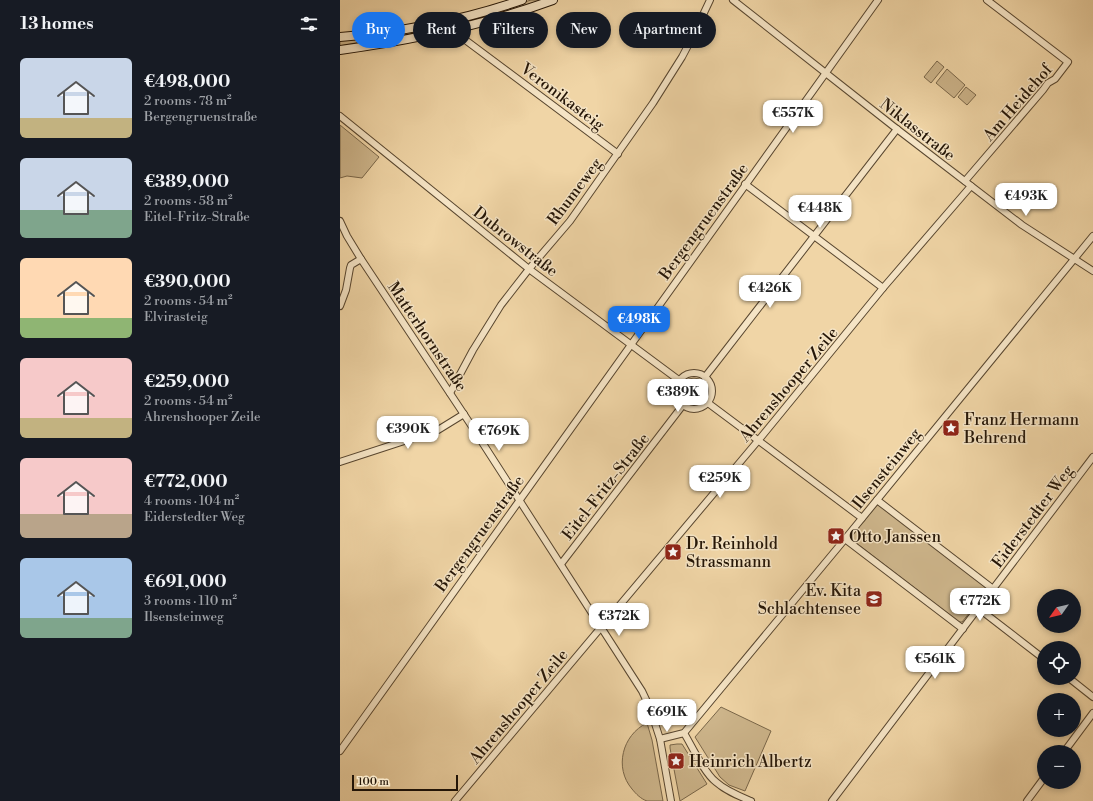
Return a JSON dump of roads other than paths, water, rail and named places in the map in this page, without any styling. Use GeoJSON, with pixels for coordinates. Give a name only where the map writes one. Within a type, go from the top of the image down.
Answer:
{"type":"FeatureCollection","features":[{"type":"Feature","properties":{"kind":"main road"},"geometry":{"type":"LineString","coordinates":[[340,37],[432,24],[483,12],[522,0]]}},
{"type":"Feature","properties":{"kind":"main road"},"geometry":{"type":"LineString","coordinates":[[471,24],[501,17],[553,0]]}},
{"type":"Feature","properties":{"kind":"main road"},"geometry":{"type":"LineString","coordinates":[[340,50],[413,37]]}},
{"type":"Feature","properties":{"kind":"street","name":"Rhumeweg"},"geometry":{"type":"LineString","coordinates":[[450,393],[473,350],[501,305],[529,269],[570,221],[653,103],[693,36],[710,0]]}},
{"type":"Feature","properties":{"kind":"street","name":"Niklasstraße"},"geometry":{"type":"LineString","coordinates":[[733,0],[1022,225],[1093,271]]}},
{"type":"Feature","properties":{"kind":"street","name":"Bergengruenstraße"},"geometry":{"type":"LineString","coordinates":[[340,751],[878,0]]}},
{"type":"Feature","properties":{"kind":"street","name":"Am Heidehof"},"geometry":{"type":"LineString","coordinates":[[965,181],[1048,83],[1055,79],[1068,62],[987,0]]}},
{"type":"Feature","properties":{"kind":"street","name":"Veronikasteig"},"geometry":{"type":"LineString","coordinates":[[471,44],[618,154]]}},
{"type":"Feature","properties":{"kind":"street","name":"Dubrowstraße"},"geometry":{"type":"LineString","coordinates":[[340,116],[529,269],[680,381]]}},
{"type":"Feature","properties":{"kind":"street"},"geometry":{"type":"LineString","coordinates":[[706,377],[898,129]]}},
{"type":"Feature","properties":{"kind":"street"},"geometry":{"type":"LineString","coordinates":[[745,184],[883,288]]}},
{"type":"Feature","properties":{"kind":"street","name":"Ahrenshooper Zeile"},"geometry":{"type":"LineString","coordinates":[[455,801],[758,440],[883,288],[971,186]]}},
{"type":"Feature","properties":{"kind":"street","name":"Matterhornstraße"},"geometry":{"type":"LineString","coordinates":[[340,221],[361,259],[464,414],[642,691],[650,708],[660,739],[672,801]]}},
{"type":"Feature","properties":{"kind":"street","name":"Ilsensteinweg"},"geometry":{"type":"LineString","coordinates":[[684,733],[1093,236]]}},
{"type":"Feature","properties":{"kind":"street"},"geometry":{"type":"LineString","coordinates":[[340,306],[346,290],[351,265],[361,259]]}},
{"type":"Feature","properties":{"kind":"street"},"geometry":{"type":"LineString","coordinates":[[689,374],[706,377],[711,386],[712,392],[708,402],[704,406],[694,409],[683,406],[677,396],[676,391],[680,381],[689,374]]}},
{"type":"Feature","properties":{"kind":"street"},"geometry":{"type":"LineString","coordinates":[[708,402],[862,518]]}},
{"type":"Feature","properties":{"kind":"street","name":"Eitel-Fritz-Straße"},"geometry":{"type":"LineString","coordinates":[[561,564],[683,406]]}},
{"type":"Feature","properties":{"kind":"street"},"geometry":{"type":"LineString","coordinates":[[340,462],[438,430],[464,414]]}},
{"type":"Feature","properties":{"kind":"street","name":"Eiderstedter Weg"},"geometry":{"type":"LineString","coordinates":[[832,801],[1093,457]]}},
{"type":"Feature","properties":{"kind":"street"},"geometry":{"type":"LineString","coordinates":[[877,500],[993,589]]}},
{"type":"Feature","properties":{"kind":"street"},"geometry":{"type":"LineString","coordinates":[[845,539],[963,628]]}},
{"type":"Feature","properties":{"kind":"street"},"geometry":{"type":"LineString","coordinates":[[978,608],[1037,654]]}},
{"type":"Feature","properties":{"kind":"street"},"geometry":{"type":"LineString","coordinates":[[1078,685],[1093,696]]}},
{"type":"Feature","properties":{"kind":"street"},"geometry":{"type":"LineString","coordinates":[[1069,745],[1093,713]]}},
{"type":"Feature","properties":{"kind":"street"},"geometry":{"type":"LineString","coordinates":[[660,739],[684,733],[708,774],[715,782],[730,792],[751,801]]}},
{"type":"Feature","properties":{"kind":"street"},"geometry":{"type":"LineString","coordinates":[[1026,801],[1037,787]]}},
{"type":"Feature","properties":{"kind":"place","name":"Franz Hermann Behrend"},"geometry":{"type":"Point","coordinates":[951,428]}},
{"type":"Feature","properties":{"kind":"place","name":"Otto Janssen"},"geometry":{"type":"Point","coordinates":[836,536]}},
{"type":"Feature","properties":{"kind":"place","name":"Dr. Reinhold Strassmann"},"geometry":{"type":"Point","coordinates":[673,552]}},
{"type":"Feature","properties":{"kind":"place","name":"Ev. Kita Schlachtensee"},"geometry":{"type":"Point","coordinates":[874,599]}},
{"type":"Feature","properties":{"kind":"place","name":"Heinrich Albertz"},"geometry":{"type":"Point","coordinates":[676,761]}}]}
